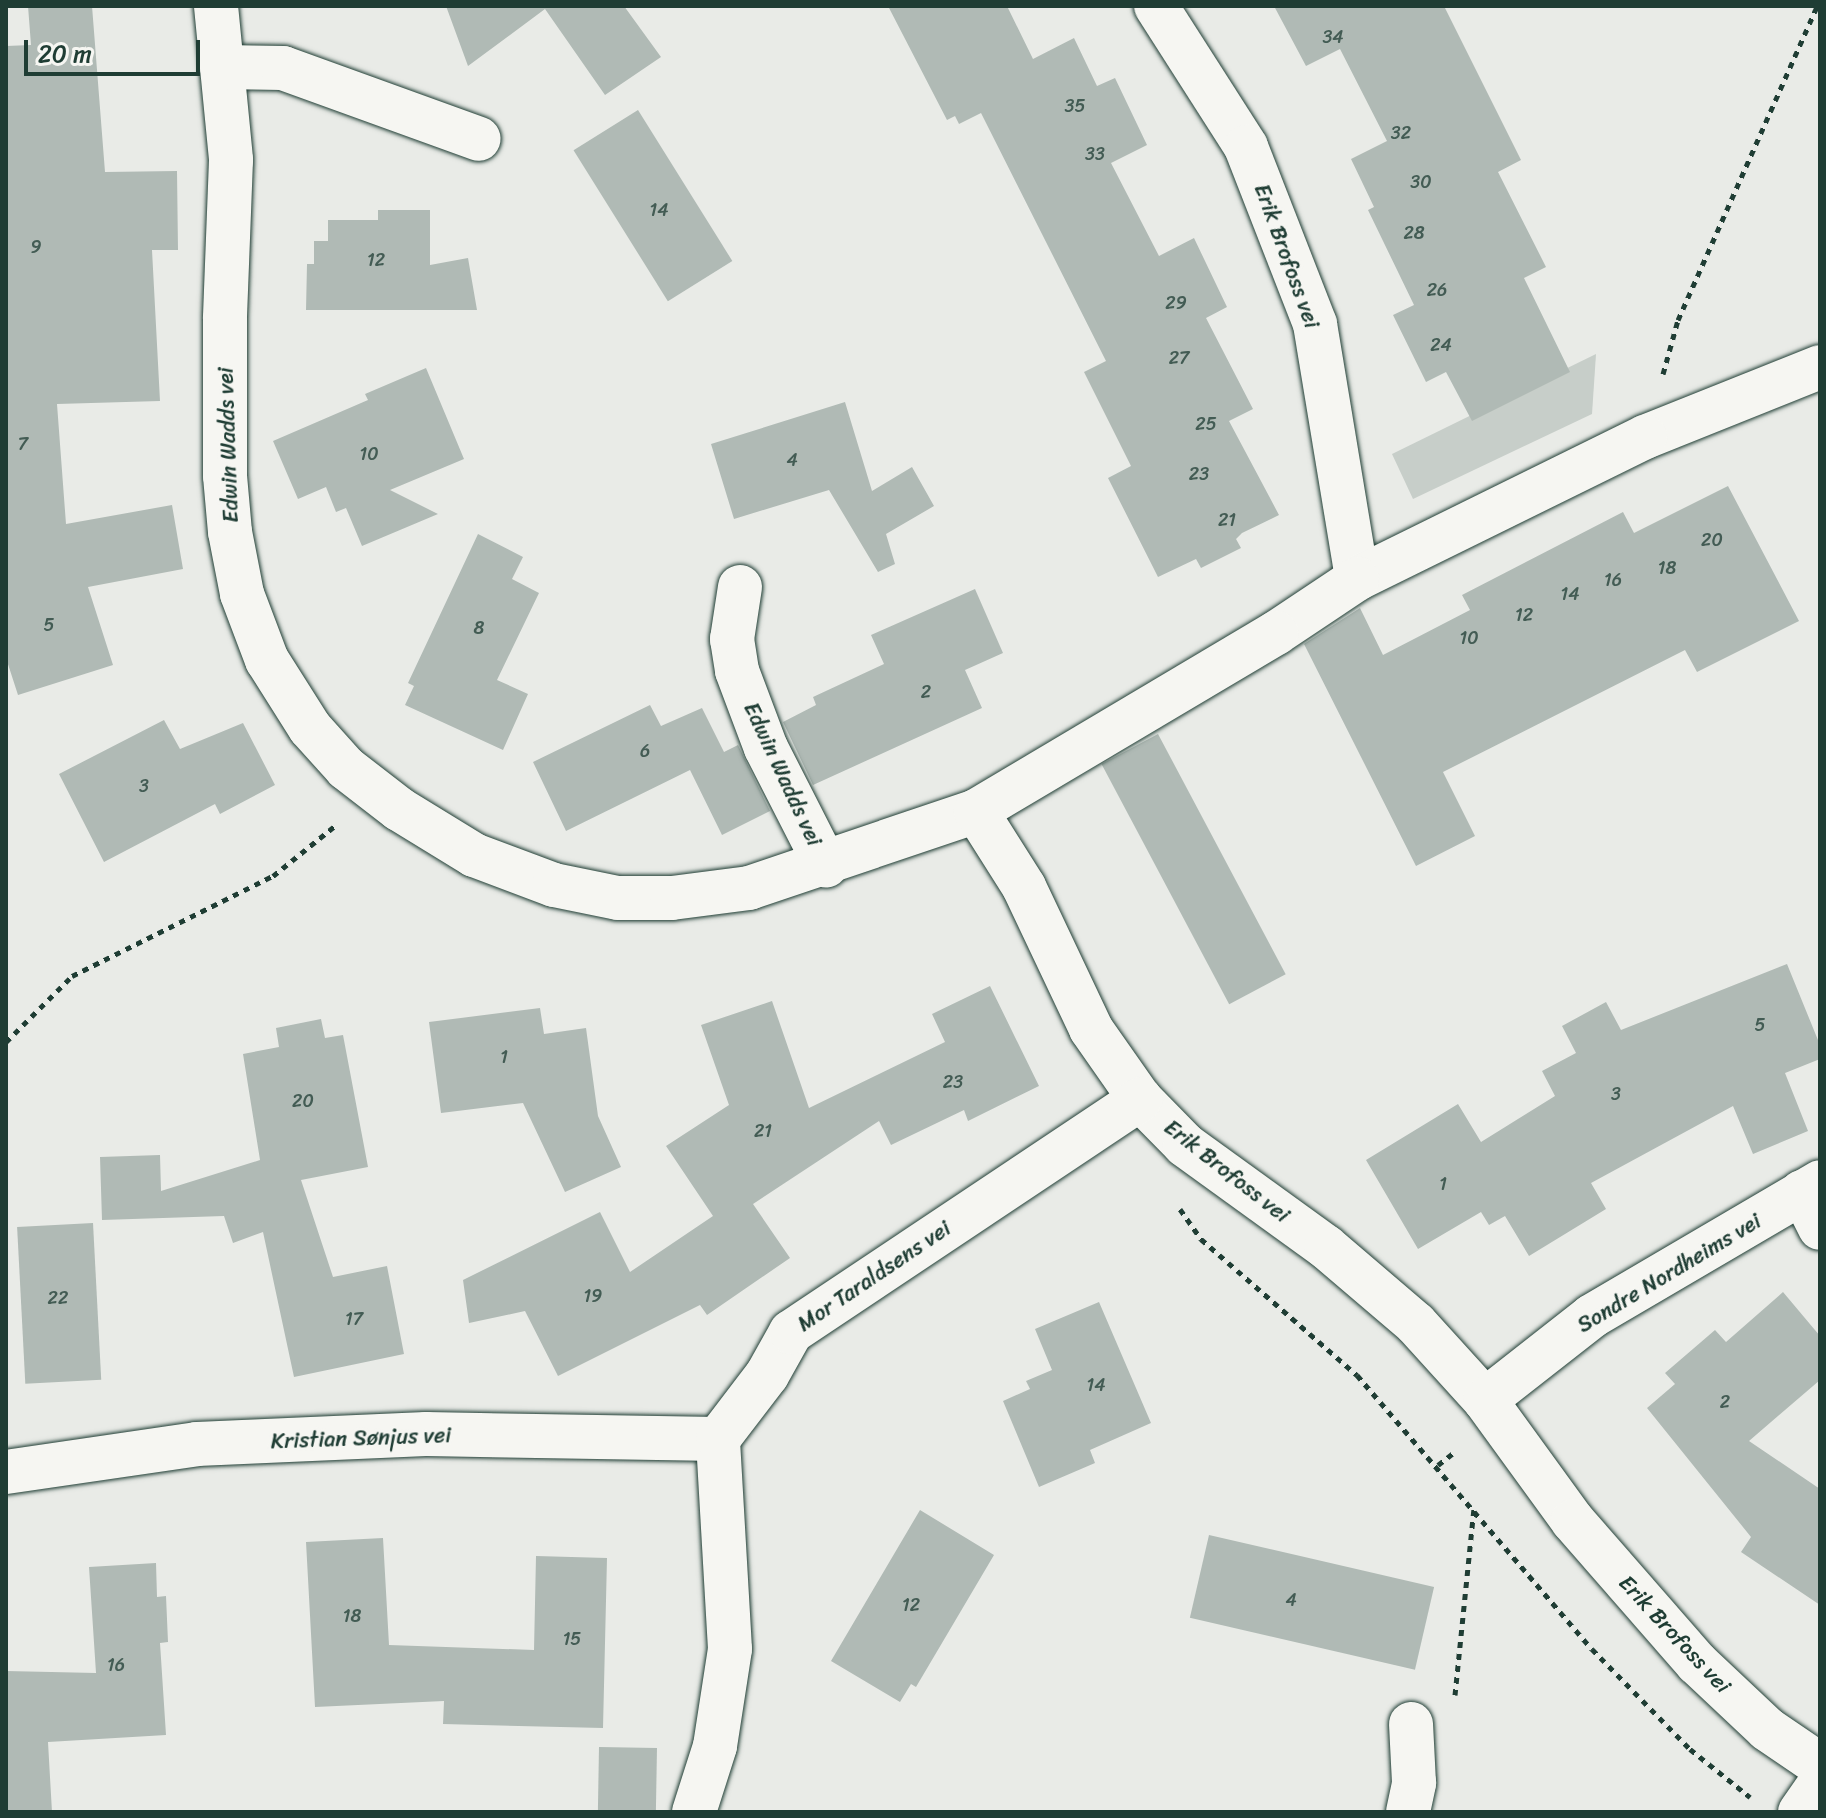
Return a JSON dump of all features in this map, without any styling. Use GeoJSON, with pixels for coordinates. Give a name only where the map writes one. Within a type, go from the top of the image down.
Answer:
{"type":"FeatureCollection","features":[{"type":"Feature","properties":{"kind":"street","name":"Edwin Wadds vei"},"geometry":{"type":"LineString","coordinates":[[216,6],[231,160],[225,476],[242,594],[267,660],[310,728],[346,768],[377,793],[474,855],[554,885],[618,898],[672,898],[749,888],[826,866],[976,811]]}},
{"type":"Feature","properties":{"kind":"street","name":"Erik Brofoss vei"},"geometry":{"type":"LineString","coordinates":[[1156,6],[1246,147],[1315,324],[1357,579]]}},
{"type":"Feature","properties":{"kind":"street"},"geometry":{"type":"LineString","coordinates":[[222,67],[283,68],[479,139]]}},
{"type":"Feature","properties":{"kind":"street"},"geometry":{"type":"LineString","coordinates":[[976,811],[1262,642],[1357,579],[1645,437],[1820,367]]}},
{"type":"Feature","properties":{"kind":"street","name":"Edwin Wadds vei"},"geometry":{"type":"LineString","coordinates":[[740,587],[732,639],[737,671],[766,748],[826,866]]}},
{"type":"Feature","properties":{"kind":"street","name":"Erik Brofoss vei"},"geometry":{"type":"LineString","coordinates":[[976,811],[1024,887],[1091,1029],[1140,1099],[1185,1145],[1326,1247],[1416,1324],[1485,1400],[1573,1521],[1697,1663],[1767,1729],[1820,1765]]}},
{"type":"Feature","properties":{"kind":"street","name":"Mor Taraldsens vei"},"geometry":{"type":"LineString","coordinates":[[718,1439],[767,1375],[791,1332],[1140,1099]]}},
{"type":"Feature","properties":{"kind":"street","name":"Sondre Nordheims vei"},"geometry":{"type":"LineString","coordinates":[[1485,1400],[1592,1316],[1814,1201]]}},
{"type":"Feature","properties":{"kind":"street","name":"Kristian Sønjus vei"},"geometry":{"type":"LineString","coordinates":[[6,1472],[197,1444],[426,1434],[718,1439]]}},
{"type":"Feature","properties":{"kind":"street"},"geometry":{"type":"LineString","coordinates":[[694,1812],[715,1746],[730,1649],[718,1439]]}},
{"type":"Feature","properties":{"kind":"street"},"geometry":{"type":"LineString","coordinates":[[1408,1812],[1414,1783],[1411,1724]]}},
{"type":"Feature","properties":{"kind":"street"},"geometry":{"type":"LineString","coordinates":[[1780,1808],[1820,1783]]}},
{"type":"Feature","properties":{"kind":"path"},"geometry":{"type":"LineString","coordinates":[[1645,437],[1678,320],[1817,6]]}},
{"type":"Feature","properties":{"kind":"path"},"geometry":{"type":"LineString","coordinates":[[6,1042],[72,976],[273,876],[377,793]]}},
{"type":"Feature","properties":{"kind":"path"},"geometry":{"type":"LineString","coordinates":[[1185,1145],[1170,1181],[1184,1218],[1201,1239],[1357,1375],[1603,1660],[1690,1749],[1780,1808]]}},
{"type":"Feature","properties":{"kind":"path"},"geometry":{"type":"LineString","coordinates":[[1452,1702],[1458,1689],[1474,1509]]}},
{"type":"Feature","properties":{"kind":"shaded area"},"geometry":{"type":"Polygon","coordinates":[[[1596,354],[1592,414],[1413,499],[1392,454],[1596,354]]]}},
{"type":"Feature","properties":{"kind":"building"},"geometry":{"type":"Polygon","coordinates":[[[28,6],[92,6],[105,172],[177,171],[178,250],[152,250],[160,401],[57,404],[66,524],[172,505],[183,569],[88,587],[113,665],[18,695],[6,658],[6,46],[31,45],[28,6]]]}},
{"type":"Feature","properties":{"kind":"building"},"geometry":{"type":"Polygon","coordinates":[[[446,6],[624,6],[661,57],[605,95],[545,9],[468,66],[446,6]]]}},
{"type":"Feature","properties":{"kind":"building"},"geometry":{"type":"Polygon","coordinates":[[[888,6],[1007,6],[1033,59],[1074,38],[1097,86],[1115,78],[1147,145],[1111,163],[1159,256],[1194,238],[1227,307],[1206,318],[1253,409],[1229,421],[1279,515],[1242,533],[1236,539],[1241,548],[1201,568],[1196,559],[1158,577],[1108,478],[1131,466],[1084,372],[1106,361],[981,113],[959,124],[955,116],[947,120],[888,6]]]}},
{"type":"Feature","properties":{"kind":"building"},"geometry":{"type":"Polygon","coordinates":[[[1274,6],[1444,6],[1521,160],[1498,172],[1546,267],[1524,278],[1570,372],[1472,421],[1446,372],[1426,382],[1393,315],[1414,305],[1368,210],[1374,207],[1351,159],[1387,141],[1340,49],[1306,66],[1274,6]]]}},
{"type":"Feature","properties":{"kind":"building"},"geometry":{"type":"Polygon","coordinates":[[[638,110],[732,261],[668,301],[574,150],[638,110]]]}},
{"type":"Feature","properties":{"kind":"building"},"geometry":{"type":"Polygon","coordinates":[[[378,210],[430,210],[430,265],[468,258],[477,310],[306,310],[307,264],[314,264],[314,241],[328,241],[328,220],[378,220],[378,210]]]}},
{"type":"Feature","properties":{"kind":"building"},"geometry":{"type":"Polygon","coordinates":[[[426,368],[464,459],[390,490],[438,514],[362,546],[346,508],[336,512],[326,487],[298,499],[273,441],[368,400],[365,394],[426,368]]]}},
{"type":"Feature","properties":{"kind":"building"},"geometry":{"type":"Polygon","coordinates":[[[845,402],[872,491],[912,467],[934,506],[886,534],[895,564],[878,572],[829,490],[734,519],[711,444],[845,402]]]}},
{"type":"Feature","properties":{"kind":"building"},"geometry":{"type":"Polygon","coordinates":[[[1728,486],[1799,621],[1697,672],[1685,650],[1443,772],[1475,836],[1416,866],[1304,644],[1360,608],[1383,655],[1470,610],[1462,595],[1623,512],[1634,533],[1728,486]]]}},
{"type":"Feature","properties":{"kind":"building"},"geometry":{"type":"Polygon","coordinates":[[[478,534],[523,557],[512,579],[539,593],[497,680],[528,694],[503,750],[405,705],[414,686],[408,683],[478,534]]]}},
{"type":"Feature","properties":{"kind":"building"},"geometry":{"type":"Polygon","coordinates":[[[975,589],[1003,653],[965,670],[982,708],[813,785],[783,722],[816,705],[813,697],[884,664],[871,635],[975,589]]]}},
{"type":"Feature","properties":{"kind":"building"},"geometry":{"type":"Polygon","coordinates":[[[650,705],[661,726],[702,708],[724,752],[738,745],[770,811],[722,835],[690,770],[566,831],[533,762],[650,705]]]}},
{"type":"Feature","properties":{"kind":"building"},"geometry":{"type":"Polygon","coordinates":[[[164,720],[180,749],[243,723],[275,785],[220,814],[215,804],[104,862],[59,774],[164,720]]]}},
{"type":"Feature","properties":{"kind":"building"},"geometry":{"type":"Polygon","coordinates":[[[1158,734],[1286,974],[1229,1004],[1101,764],[1158,734]]]}},
{"type":"Feature","properties":{"kind":"building"},"geometry":{"type":"Polygon","coordinates":[[[1787,964],[1820,1045],[1820,1059],[1785,1073],[1808,1131],[1753,1154],[1733,1106],[1591,1183],[1606,1209],[1529,1256],[1505,1216],[1489,1225],[1481,1212],[1418,1249],[1366,1160],[1458,1104],[1481,1142],[1555,1096],[1542,1071],[1576,1053],[1562,1026],[1606,1002],[1621,1030],[1787,964]]]}},
{"type":"Feature","properties":{"kind":"building"},"geometry":{"type":"Polygon","coordinates":[[[990,986],[1039,1086],[968,1121],[964,1110],[891,1145],[879,1121],[753,1204],[790,1258],[707,1315],[700,1305],[558,1376],[525,1311],[469,1323],[463,1280],[600,1212],[630,1272],[713,1216],[666,1146],[729,1105],[701,1025],[772,1001],[809,1108],[945,1042],[932,1014],[990,986]]]}},
{"type":"Feature","properties":{"kind":"building"},"geometry":{"type":"Polygon","coordinates":[[[540,1008],[544,1034],[586,1028],[598,1116],[621,1167],[565,1192],[523,1103],[441,1113],[429,1022],[540,1008]]]}},
{"type":"Feature","properties":{"kind":"building"},"geometry":{"type":"Polygon","coordinates":[[[321,1019],[325,1038],[343,1035],[368,1167],[301,1180],[333,1277],[387,1266],[404,1354],[294,1377],[263,1232],[233,1243],[224,1216],[102,1220],[100,1157],[160,1155],[161,1191],[260,1160],[243,1054],[279,1047],[276,1028],[321,1019]]]}},
{"type":"Feature","properties":{"kind":"building"},"geometry":{"type":"Polygon","coordinates":[[[93,1223],[101,1380],[25,1384],[17,1227],[93,1223]]]}},
{"type":"Feature","properties":{"kind":"building"},"geometry":{"type":"Polygon","coordinates":[[[1783,1292],[1820,1336],[1820,1380],[1749,1441],[1820,1489],[1820,1605],[1741,1552],[1751,1537],[1647,1408],[1675,1384],[1665,1373],[1715,1330],[1726,1342],[1783,1292]]]}},
{"type":"Feature","properties":{"kind":"building"},"geometry":{"type":"Polygon","coordinates":[[[1099,1302],[1151,1423],[1090,1450],[1095,1463],[1039,1487],[1003,1401],[1030,1389],[1026,1381],[1052,1370],[1035,1329],[1099,1302]]]}},
{"type":"Feature","properties":{"kind":"building"},"geometry":{"type":"Polygon","coordinates":[[[920,1510],[994,1555],[916,1687],[911,1684],[900,1702],[831,1661],[920,1510]]]}},
{"type":"Feature","properties":{"kind":"building"},"geometry":{"type":"Polygon","coordinates":[[[1209,1535],[1434,1587],[1415,1670],[1190,1618],[1209,1535]]]}},
{"type":"Feature","properties":{"kind":"building"},"geometry":{"type":"Polygon","coordinates":[[[383,1538],[389,1645],[534,1650],[536,1556],[607,1558],[603,1728],[443,1724],[444,1701],[315,1707],[306,1542],[383,1538]]]}},
{"type":"Feature","properties":{"kind":"building"},"geometry":{"type":"Polygon","coordinates":[[[156,1563],[157,1597],[166,1596],[168,1642],[160,1643],[166,1735],[48,1742],[52,1812],[6,1812],[6,1671],[96,1673],[89,1567],[156,1563]]]}},
{"type":"Feature","properties":{"kind":"building"},"geometry":{"type":"Polygon","coordinates":[[[599,1747],[657,1748],[656,1812],[598,1811],[599,1747]]]}}]}
